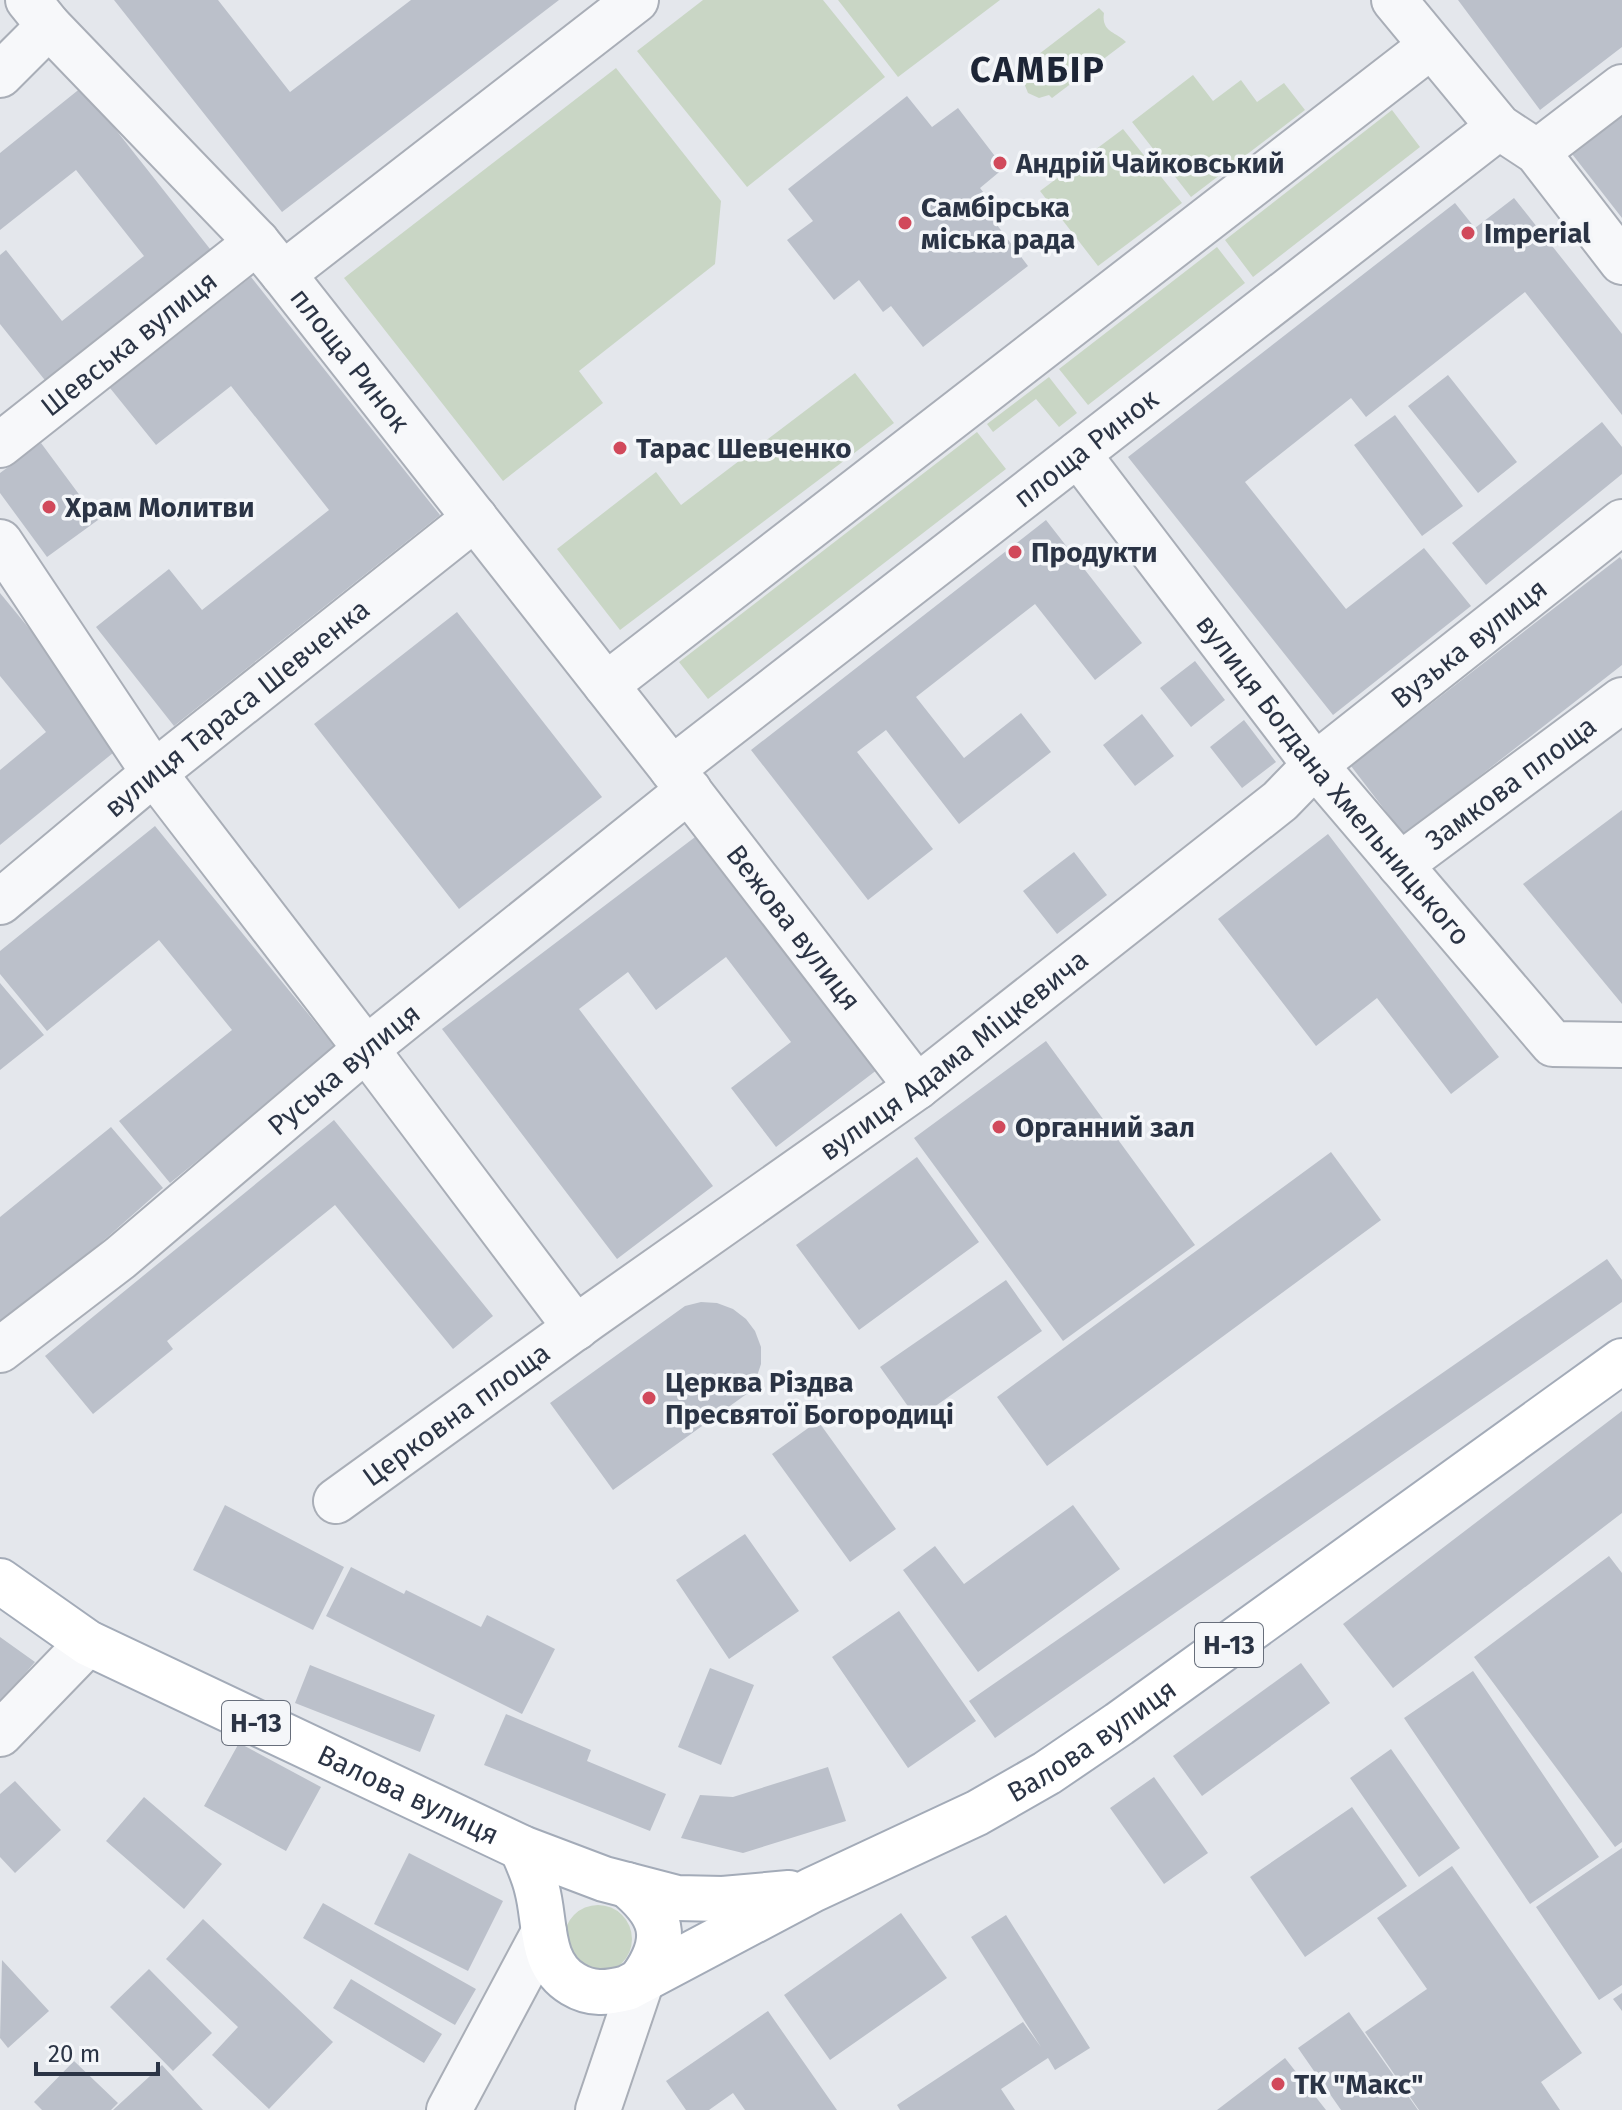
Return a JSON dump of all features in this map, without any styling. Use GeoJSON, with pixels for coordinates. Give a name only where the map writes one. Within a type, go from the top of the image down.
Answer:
{"type":"FeatureCollection","features":[{"type":"Feature","properties":{"kind":"main road","name":"Валова вулиця"},"geometry":{"type":"LineString","coordinates":[[522,1848],[537,1888],[548,1955],[557,1971],[584,1991],[606,1993],[627,1988],[812,1890],[977,1813],[1047,1773],[1622,1361]]}},
{"type":"Feature","properties":{"kind":"main road","name":"Валова вулиця"},"geometry":{"type":"LineString","coordinates":[[0,1581],[88,1643],[522,1848],[616,1882],[677,1898],[723,1899],[812,1890]]}},
{"type":"Feature","properties":{"kind":"main road"},"geometry":{"type":"LineString","coordinates":[[544,1932],[549,1916],[566,1892],[585,1882],[616,1882]]}},
{"type":"Feature","properties":{"kind":"main road","name":"Валова вулиця"},"geometry":{"type":"LineString","coordinates":[[616,1882],[649,1903],[656,1917],[659,1943],[652,1964],[643,1977]]}},
{"type":"Feature","properties":{"kind":"street","name":"площа Ринок"},"geometry":{"type":"LineString","coordinates":[[636,0],[270,258],[680,780],[1078,454],[1499,127]]}},
{"type":"Feature","properties":{"kind":"street"},"geometry":{"type":"LineString","coordinates":[[1394,0],[1499,127],[1537,152],[1622,262]]}},
{"type":"Feature","properties":{"kind":"street"},"geometry":{"type":"LineString","coordinates":[[0,75],[38,13],[270,258]]}},
{"type":"Feature","properties":{"kind":"street"},"geometry":{"type":"LineString","coordinates":[[606,685],[1431,46]]}},
{"type":"Feature","properties":{"kind":"street"},"geometry":{"type":"LineString","coordinates":[[1537,152],[1622,87]]}},
{"type":"Feature","properties":{"kind":"street","name":"Шевська вулиця"},"geometry":{"type":"LineString","coordinates":[[0,445],[270,258]]}},
{"type":"Feature","properties":{"kind":"street","name":"вулиця Богдана Хмельницького"},"geometry":{"type":"LineString","coordinates":[[1078,454],[1315,765],[1553,1044],[1622,1045]]}},
{"type":"Feature","properties":{"kind":"street","name":"вулиця Тараса Шевченка"},"geometry":{"type":"LineString","coordinates":[[0,902],[154,773],[475,518]]}},
{"type":"Feature","properties":{"kind":"street","name":"Вузька вулиця"},"geometry":{"type":"LineString","coordinates":[[1315,765],[1622,522]]}},
{"type":"Feature","properties":{"kind":"street"},"geometry":{"type":"LineString","coordinates":[[0,542],[154,773],[576,1328]]}},
{"type":"Feature","properties":{"kind":"street","name":"Замкова площа"},"geometry":{"type":"LineString","coordinates":[[1400,865],[1622,700]]}},
{"type":"Feature","properties":{"kind":"street","name":"вулиця Адама Міцкевича"},"geometry":{"type":"LineString","coordinates":[[576,1328],[917,1087],[1280,801],[1315,765]]}},
{"type":"Feature","properties":{"kind":"street","name":"Руська вулиця"},"geometry":{"type":"LineString","coordinates":[[0,1350],[120,1258],[680,780]]}},
{"type":"Feature","properties":{"kind":"street","name":"Вежова вулиця"},"geometry":{"type":"LineString","coordinates":[[680,780],[917,1087]]}},
{"type":"Feature","properties":{"kind":"street","name":"Церковна площа"},"geometry":{"type":"LineString","coordinates":[[336,1501],[576,1328]]}},
{"type":"Feature","properties":{"kind":"street"},"geometry":{"type":"LineString","coordinates":[[0,1734],[88,1643]]}},
{"type":"Feature","properties":{"kind":"street"},"geometry":{"type":"LineString","coordinates":[[449,2110],[544,1932]]}},
{"type":"Feature","properties":{"kind":"street"},"geometry":{"type":"LineString","coordinates":[[598,2110],[643,1977]]}},
{"type":"Feature","properties":{"kind":"green space"},"geometry":{"type":"Polygon","coordinates":[[[703,0],[823,0],[885,77],[747,187],[637,51],[703,0]]]}},
{"type":"Feature","properties":{"kind":"green space"},"geometry":{"type":"Polygon","coordinates":[[[838,0],[1000,0],[898,77],[838,0]]]}},
{"type":"Feature","properties":{"kind":"green space"},"geometry":{"type":"Polygon","coordinates":[[[1099,8],[1104,13],[1107,28],[1126,42],[1052,98],[1049,95],[1039,98],[1028,93],[1024,83],[1029,68],[1026,64],[1099,8]]]}},
{"type":"Feature","properties":{"kind":"green space"},"geometry":{"type":"Polygon","coordinates":[[[616,68],[721,201],[715,264],[579,371],[603,403],[503,481],[344,278],[616,68]]]}},
{"type":"Feature","properties":{"kind":"green space"},"geometry":{"type":"Polygon","coordinates":[[[1193,75],[1213,101],[1241,80],[1257,102],[1284,83],[1305,110],[1191,197],[1132,122],[1193,75]]]}},
{"type":"Feature","properties":{"kind":"green space"},"geometry":{"type":"Polygon","coordinates":[[[1392,110],[1420,147],[1253,277],[1225,240],[1392,110]]]}},
{"type":"Feature","properties":{"kind":"green space"},"geometry":{"type":"Polygon","coordinates":[[[1123,129],[1182,203],[1098,266],[1040,191],[1123,129]]]}},
{"type":"Feature","properties":{"kind":"green space"},"geometry":{"type":"Polygon","coordinates":[[[1217,247],[1245,283],[1088,405],[1059,369],[1217,247]]]}},
{"type":"Feature","properties":{"kind":"green space"},"geometry":{"type":"Polygon","coordinates":[[[855,373],[894,423],[620,630],[557,549],[656,472],[681,505],[855,373]]]}},
{"type":"Feature","properties":{"kind":"green space"},"geometry":{"type":"Polygon","coordinates":[[[1049,377],[1077,413],[1059,427],[1036,399],[993,432],[987,424],[1049,377]]]}},
{"type":"Feature","properties":{"kind":"green space"},"geometry":{"type":"Polygon","coordinates":[[[977,432],[1006,469],[708,699],[679,662],[977,432]]]}},
{"type":"Feature","properties":{"kind":"green space"},"geometry":{"type":"Polygon","coordinates":[[[598,1905],[622,1915],[632,1939],[622,1963],[598,1973],[574,1963],[564,1939],[574,1915],[598,1905]]]}},
{"type":"Feature","properties":{"kind":"building"},"geometry":{"type":"Polygon","coordinates":[[[114,0],[218,0],[290,92],[411,0],[559,0],[282,212],[114,0]]]}},
{"type":"Feature","properties":{"kind":"building"},"geometry":{"type":"Polygon","coordinates":[[[1458,0],[1622,0],[1622,47],[1540,110],[1458,0]]]}},
{"type":"Feature","properties":{"kind":"building"},"geometry":{"type":"Polygon","coordinates":[[[82,87],[214,254],[48,384],[0,324],[0,255],[6,250],[62,321],[144,256],[76,170],[0,230],[0,153],[82,87]]]}},
{"type":"Feature","properties":{"kind":"building","name":"Самбірська міська рада"},"geometry":{"type":"Polygon","coordinates":[[[907,96],[932,127],[958,108],[1004,168],[980,188],[1004,219],[997,225],[1028,266],[923,347],[891,306],[883,312],[859,280],[834,300],[787,240],[813,221],[788,189],[907,96]]]}},
{"type":"Feature","properties":{"kind":"building"},"geometry":{"type":"Polygon","coordinates":[[[1622,109],[1622,218],[1569,150],[1622,109]]]}},
{"type":"Feature","properties":{"kind":"building"},"geometry":{"type":"Polygon","coordinates":[[[1514,198],[1622,334],[1622,415],[1525,292],[1366,417],[1351,398],[1245,482],[1346,609],[1424,548],[1471,606],[1333,715],[1128,457],[1455,203],[1475,228],[1514,198]]]}},
{"type":"Feature","properties":{"kind":"building"},"geometry":{"type":"Polygon","coordinates":[[[251,277],[440,515],[174,726],[96,627],[169,569],[202,610],[329,510],[231,386],[156,445],[110,388],[251,277]]]}},
{"type":"Feature","properties":{"kind":"building"},"geometry":{"type":"Polygon","coordinates":[[[1448,375],[1517,462],[1478,493],[1408,406],[1448,375]]]}},
{"type":"Feature","properties":{"kind":"building"},"geometry":{"type":"Polygon","coordinates":[[[1395,415],[1463,506],[1422,536],[1354,445],[1395,415]]]}},
{"type":"Feature","properties":{"kind":"building"},"geometry":{"type":"Polygon","coordinates":[[[1602,422],[1622,447],[1622,474],[1486,585],[1452,543],[1602,422]]]}},
{"type":"Feature","properties":{"kind":"building","name":"Храм Молитви"},"geometry":{"type":"Polygon","coordinates":[[[41,443],[98,520],[47,557],[0,493],[0,473],[41,443]]]}},
{"type":"Feature","properties":{"kind":"building"},"geometry":{"type":"Polygon","coordinates":[[[1046,520],[1142,643],[1095,680],[1035,604],[916,697],[964,758],[1021,713],[1051,752],[959,824],[886,730],[857,752],[933,849],[868,900],[751,750],[1046,520]]]}},
{"type":"Feature","properties":{"kind":"building"},"geometry":{"type":"Polygon","coordinates":[[[1620,557],[1622,665],[1404,835],[1351,766],[1620,557]]]}},
{"type":"Feature","properties":{"kind":"building"},"geometry":{"type":"Polygon","coordinates":[[[0,593],[124,744],[0,845],[0,770],[46,732],[0,676],[0,593]]]}},
{"type":"Feature","properties":{"kind":"building"},"geometry":{"type":"Polygon","coordinates":[[[457,612],[602,797],[459,909],[314,724],[457,612]]]}},
{"type":"Feature","properties":{"kind":"building"},"geometry":{"type":"Polygon","coordinates":[[[1195,661],[1225,700],[1191,727],[1160,688],[1195,661]]]}},
{"type":"Feature","properties":{"kind":"building"},"geometry":{"type":"Polygon","coordinates":[[[1142,714],[1174,756],[1135,786],[1103,745],[1142,714]]]}},
{"type":"Feature","properties":{"kind":"building"},"geometry":{"type":"Polygon","coordinates":[[[1244,720],[1276,762],[1242,788],[1210,747],[1244,720]]]}},
{"type":"Feature","properties":{"kind":"building"},"geometry":{"type":"Polygon","coordinates":[[[1622,810],[1622,1004],[1523,884],[1622,810]]]}},
{"type":"Feature","properties":{"kind":"building"},"geometry":{"type":"Polygon","coordinates":[[[155,826],[336,1048],[170,1183],[119,1121],[232,1030],[159,940],[47,1031],[0,974],[0,951],[155,826]]]}},
{"type":"Feature","properties":{"kind":"building"},"geometry":{"type":"Polygon","coordinates":[[[707,828],[886,1063],[776,1147],[731,1088],[791,1042],[726,957],[656,1010],[628,972],[579,1009],[713,1186],[617,1259],[442,1029],[707,828]]]}},
{"type":"Feature","properties":{"kind":"building"},"geometry":{"type":"Polygon","coordinates":[[[1328,834],[1499,1057],[1451,1094],[1377,998],[1316,1046],[1218,919],[1328,834]]]}},
{"type":"Feature","properties":{"kind":"building"},"geometry":{"type":"Polygon","coordinates":[[[1074,852],[1107,895],[1057,934],[1023,891],[1074,852]]]}},
{"type":"Feature","properties":{"kind":"building"},"geometry":{"type":"Polygon","coordinates":[[[0,983],[44,1035],[0,1070],[0,983]]]}},
{"type":"Feature","properties":{"kind":"building"},"geometry":{"type":"Polygon","coordinates":[[[1046,1041],[1195,1245],[1063,1341],[914,1138],[1046,1041]]]}},
{"type":"Feature","properties":{"kind":"building"},"geometry":{"type":"Polygon","coordinates":[[[334,1120],[493,1316],[453,1349],[335,1205],[167,1341],[173,1349],[93,1414],[45,1356],[334,1120]]]}},
{"type":"Feature","properties":{"kind":"building"},"geometry":{"type":"Polygon","coordinates":[[[111,1127],[163,1188],[0,1332],[0,1217],[111,1127]]]}},
{"type":"Feature","properties":{"kind":"building"},"geometry":{"type":"Polygon","coordinates":[[[1331,1152],[1381,1220],[1047,1466],[997,1397],[1331,1152]]]}},
{"type":"Feature","properties":{"kind":"building"},"geometry":{"type":"Polygon","coordinates":[[[917,1157],[979,1242],[859,1330],[796,1245],[917,1157]]]}},
{"type":"Feature","properties":{"kind":"building"},"geometry":{"type":"Polygon","coordinates":[[[1607,1259],[1622,1280],[1622,1302],[995,1738],[969,1701],[1607,1259]]]}},
{"type":"Feature","properties":{"kind":"building"},"geometry":{"type":"Polygon","coordinates":[[[1006,1280],[1042,1331],[917,1419],[880,1367],[1006,1280]]]}},
{"type":"Feature","properties":{"kind":"building","name":"Церква Різдва Пресвятої Богородиці"},"geometry":{"type":"Polygon","coordinates":[[[701,1302],[717,1303],[733,1309],[755,1331],[761,1347],[761,1364],[756,1379],[748,1393],[613,1490],[550,1403],[685,1306],[701,1302]]]}},
{"type":"Feature","properties":{"kind":"building"},"geometry":{"type":"Polygon","coordinates":[[[1622,1411],[1622,1513],[1393,1688],[1343,1624],[1622,1411]]]}},
{"type":"Feature","properties":{"kind":"building"},"geometry":{"type":"Polygon","coordinates":[[[818,1421],[896,1529],[850,1562],[772,1454],[818,1421]]]}},
{"type":"Feature","properties":{"kind":"building"},"geometry":{"type":"Polygon","coordinates":[[[225,1505],[344,1567],[313,1630],[193,1570],[225,1505]]]}},
{"type":"Feature","properties":{"kind":"building"},"geometry":{"type":"Polygon","coordinates":[[[1073,1505],[1120,1569],[978,1672],[903,1570],[935,1546],[964,1584],[1073,1505]]]}},
{"type":"Feature","properties":{"kind":"building"},"geometry":{"type":"Polygon","coordinates":[[[745,1534],[799,1611],[729,1659],[676,1580],[745,1534]]]}},
{"type":"Feature","properties":{"kind":"building"},"geometry":{"type":"Polygon","coordinates":[[[1609,1556],[1622,1573],[1622,1842],[1615,1847],[1474,1657],[1609,1556]]]}},
{"type":"Feature","properties":{"kind":"building"},"geometry":{"type":"Polygon","coordinates":[[[351,1567],[481,1627],[487,1615],[555,1649],[522,1714],[326,1616],[351,1567]]]}},
{"type":"Feature","properties":{"kind":"building"},"geometry":{"type":"Polygon","coordinates":[[[899,1611],[976,1721],[908,1768],[832,1657],[899,1611]]]}},
{"type":"Feature","properties":{"kind":"building"},"geometry":{"type":"Polygon","coordinates":[[[0,1637],[35,1662],[0,1703],[0,1637]]]}},
{"type":"Feature","properties":{"kind":"building"},"geometry":{"type":"Polygon","coordinates":[[[1301,1663],[1330,1703],[1202,1796],[1173,1756],[1301,1663]]]}},
{"type":"Feature","properties":{"kind":"building"},"geometry":{"type":"Polygon","coordinates":[[[310,1665],[435,1715],[420,1752],[295,1703],[310,1665]]]}},
{"type":"Feature","properties":{"kind":"building"},"geometry":{"type":"Polygon","coordinates":[[[710,1668],[754,1685],[721,1765],[678,1747],[710,1668]]]}},
{"type":"Feature","properties":{"kind":"building"},"geometry":{"type":"Polygon","coordinates":[[[1473,1671],[1599,1857],[1530,1904],[1404,1718],[1473,1671]]]}},
{"type":"Feature","properties":{"kind":"building"},"geometry":{"type":"Polygon","coordinates":[[[506,1714],[591,1750],[587,1761],[666,1794],[650,1831],[484,1765],[506,1714]]]}},
{"type":"Feature","properties":{"kind":"building"},"geometry":{"type":"Polygon","coordinates":[[[239,1743],[321,1787],[286,1851],[204,1806],[239,1743]]]}},
{"type":"Feature","properties":{"kind":"building"},"geometry":{"type":"Polygon","coordinates":[[[1391,1749],[1460,1848],[1419,1877],[1350,1778],[1391,1749]]]}},
{"type":"Feature","properties":{"kind":"building"},"geometry":{"type":"Polygon","coordinates":[[[828,1767],[846,1821],[743,1853],[681,1838],[700,1795],[733,1797],[828,1767]]]}},
{"type":"Feature","properties":{"kind":"building"},"geometry":{"type":"Polygon","coordinates":[[[1154,1777],[1208,1853],[1164,1884],[1110,1808],[1154,1777]]]}},
{"type":"Feature","properties":{"kind":"building"},"geometry":{"type":"Polygon","coordinates":[[[15,1781],[61,1830],[15,1873],[0,1857],[0,1794],[15,1781]]]}},
{"type":"Feature","properties":{"kind":"building"},"geometry":{"type":"Polygon","coordinates":[[[144,1797],[222,1864],[184,1909],[106,1841],[144,1797]]]}},
{"type":"Feature","properties":{"kind":"building"},"geometry":{"type":"Polygon","coordinates":[[[1352,1807],[1407,1886],[1305,1957],[1250,1877],[1352,1807]]]}},
{"type":"Feature","properties":{"kind":"building"},"geometry":{"type":"Polygon","coordinates":[[[1622,1848],[1622,1985],[1599,2000],[1536,1907],[1622,1848]]]}},
{"type":"Feature","properties":{"kind":"building"},"geometry":{"type":"Polygon","coordinates":[[[409,1853],[503,1901],[468,1971],[374,1924],[409,1853]]]}},
{"type":"Feature","properties":{"kind":"building"},"geometry":{"type":"Polygon","coordinates":[[[1452,1866],[1582,2053],[1541,2082],[1560,2110],[1419,2110],[1365,2032],[1427,1989],[1377,1918],[1452,1866]]]}},
{"type":"Feature","properties":{"kind":"building"},"geometry":{"type":"Polygon","coordinates":[[[323,1903],[476,1989],[455,2025],[303,1938],[323,1903]]]}},
{"type":"Feature","properties":{"kind":"building"},"geometry":{"type":"Polygon","coordinates":[[[901,1913],[947,1978],[830,2060],[784,1995],[901,1913]]]}},
{"type":"Feature","properties":{"kind":"building"},"geometry":{"type":"Polygon","coordinates":[[[1006,1915],[1090,2048],[1055,2070],[1048,2058],[1001,2089],[1015,2110],[900,2110],[897,2105],[1023,2022],[1041,2047],[971,1937],[1006,1915]]]}},
{"type":"Feature","properties":{"kind":"building"},"geometry":{"type":"Polygon","coordinates":[[[203,1919],[333,2042],[269,2109],[212,2055],[238,2027],[166,1959],[203,1919]]]}},
{"type":"Feature","properties":{"kind":"building"},"geometry":{"type":"Polygon","coordinates":[[[2,1960],[49,2011],[8,2048],[0,2038],[2,1960]]]}},
{"type":"Feature","properties":{"kind":"building"},"geometry":{"type":"Polygon","coordinates":[[[149,1969],[212,2033],[173,2071],[110,2007],[149,1969]]]}},
{"type":"Feature","properties":{"kind":"building"},"geometry":{"type":"Polygon","coordinates":[[[351,1979],[442,2034],[424,2063],[333,2008],[351,1979]]]}},
{"type":"Feature","properties":{"kind":"building"},"geometry":{"type":"Polygon","coordinates":[[[1622,1993],[1622,2011],[1613,1999],[1622,1993]]]}},
{"type":"Feature","properties":{"kind":"building"},"geometry":{"type":"Polygon","coordinates":[[[768,2011],[837,2110],[745,2110],[733,2093],[709,2110],[686,2110],[666,2081],[768,2011]]]}},
{"type":"Feature","properties":{"kind":"building"},"geometry":{"type":"Polygon","coordinates":[[[1349,2012],[1418,2110],[1341,2110],[1298,2048],[1349,2012]]]}},
{"type":"Feature","properties":{"kind":"building","name":"ТК \"Макс\""},"geometry":{"type":"Polygon","coordinates":[[[1285,2058],[1326,2110],[1217,2110],[1285,2058]]]}},
{"type":"Feature","properties":{"kind":"building"},"geometry":{"type":"Polygon","coordinates":[[[74,2061],[118,2103],[111,2110],[42,2110],[34,2102],[74,2061]]]}},
{"type":"Feature","properties":{"kind":"building"},"geometry":{"type":"Polygon","coordinates":[[[162,2065],[203,2110],[113,2110],[162,2065]]]}},
{"type":"Feature","properties":{"kind":"place","name":"Андрій Чайковський"},"geometry":{"type":"Point","coordinates":[1000,163]}},
{"type":"Feature","properties":{"kind":"place","name":"Самбірська міська рада"},"geometry":{"type":"Point","coordinates":[905,223]}},
{"type":"Feature","properties":{"kind":"place","name":"Imperial"},"geometry":{"type":"Point","coordinates":[1468,233]}},
{"type":"Feature","properties":{"kind":"place","name":"Тарас Шевченко"},"geometry":{"type":"Point","coordinates":[620,448]}},
{"type":"Feature","properties":{"kind":"place","name":"Храм Молитви"},"geometry":{"type":"Point","coordinates":[49,507]}},
{"type":"Feature","properties":{"kind":"place","name":"Продукти"},"geometry":{"type":"Point","coordinates":[1015,552]}},
{"type":"Feature","properties":{"kind":"place","name":"Органний зал"},"geometry":{"type":"Point","coordinates":[999,1127]}},
{"type":"Feature","properties":{"kind":"place","name":"Церква Різдва Пресвятої Богородиці"},"geometry":{"type":"Point","coordinates":[649,1398]}},
{"type":"Feature","properties":{"kind":"place","name":"ТК \"Макс\""},"geometry":{"type":"Point","coordinates":[1278,2084]}},
{"type":"Feature","properties":{"kind":"district","name":"САМБІР"},"geometry":{"type":"Point","coordinates":[1038,69]}}]}
